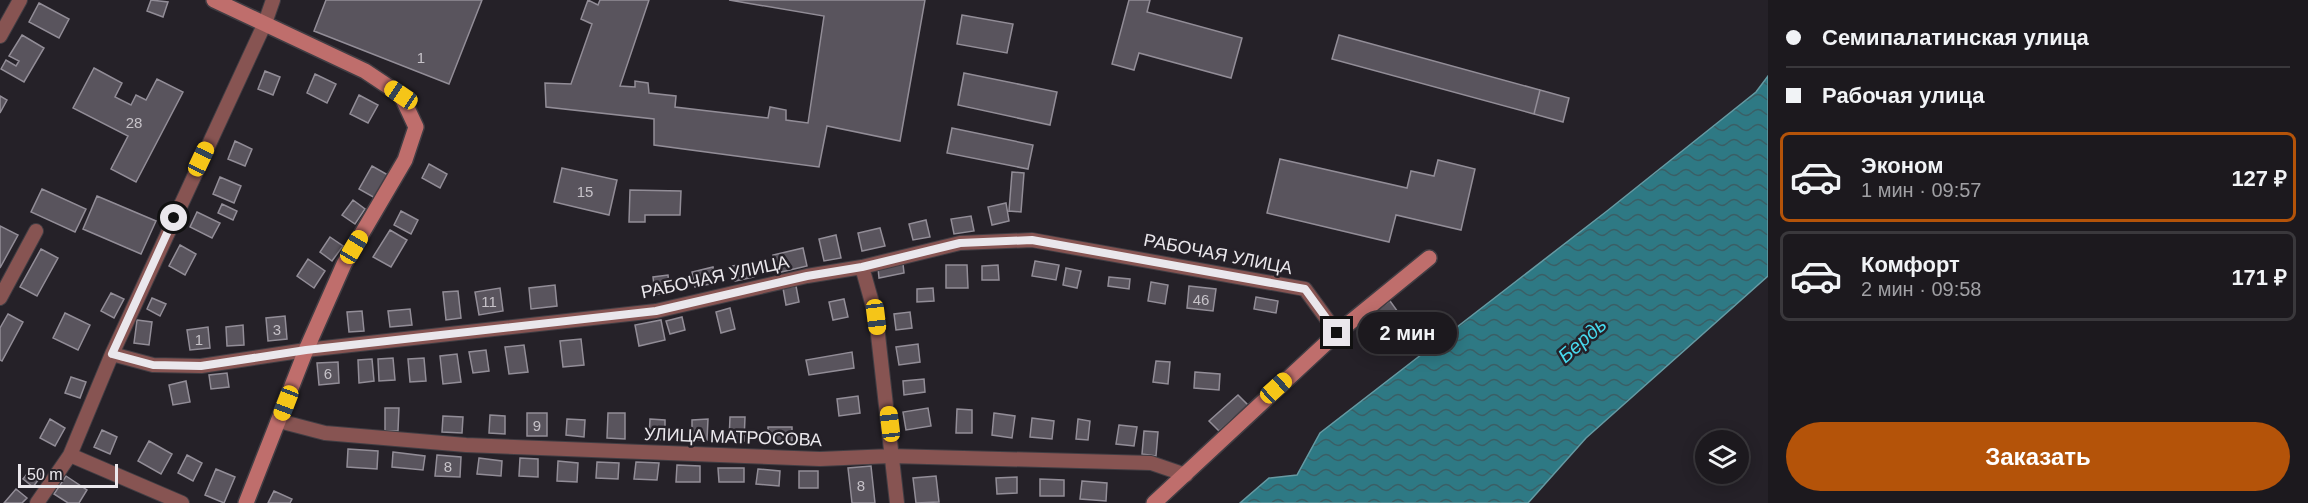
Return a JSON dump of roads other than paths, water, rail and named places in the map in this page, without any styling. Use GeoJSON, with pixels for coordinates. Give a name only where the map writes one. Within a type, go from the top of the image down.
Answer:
{"type":"FeatureCollection","features":[{"type":"Feature","properties":{"kind":"street"},"geometry":{"type":"LineString","coordinates":[[0,36],[20,0]]}},
{"type":"Feature","properties":{"kind":"street"},"geometry":{"type":"LineString","coordinates":[[214,0],[365,71],[401,95],[416,127],[405,160],[344,264],[306,350],[246,503]]}},
{"type":"Feature","properties":{"kind":"street"},"geometry":{"type":"LineString","coordinates":[[37,503],[70,455],[112,354],[265,23],[273,0]]}},
{"type":"Feature","properties":{"kind":"street"},"geometry":{"type":"LineString","coordinates":[[0,298],[36,231]]}},
{"type":"Feature","properties":{"kind":"street","name":"РАБОЧАЯ УЛИЦА"},"geometry":{"type":"LineString","coordinates":[[112,354],[153,365],[201,366],[306,350],[656,311],[807,276],[862,267],[960,243],[1032,240],[1305,289],[1337,333]]}},
{"type":"Feature","properties":{"kind":"street"},"geometry":{"type":"LineString","coordinates":[[1154,503],[1337,333],[1429,258]]}},
{"type":"Feature","properties":{"kind":"street"},"geometry":{"type":"LineString","coordinates":[[862,267],[876,317],[890,424],[891,456],[897,503]]}},
{"type":"Feature","properties":{"kind":"street","name":"УЛИЦА МАТРОСОВА"},"geometry":{"type":"LineString","coordinates":[[279,421],[325,433],[465,445],[820,459],[891,456],[1150,463],[1186,475]]}},
{"type":"Feature","properties":{"kind":"street"},"geometry":{"type":"LineString","coordinates":[[70,455],[182,503]]}},
{"type":"Feature","properties":{"kind":"water","name":"Бердь"},"geometry":{"type":"Polygon","coordinates":[[[1768,76],[1768,276],[1586,438],[1528,503],[1240,503],[1269,478],[1297,475],[1320,433],[1607,211],[1756,92],[1768,76]]]}}]}
